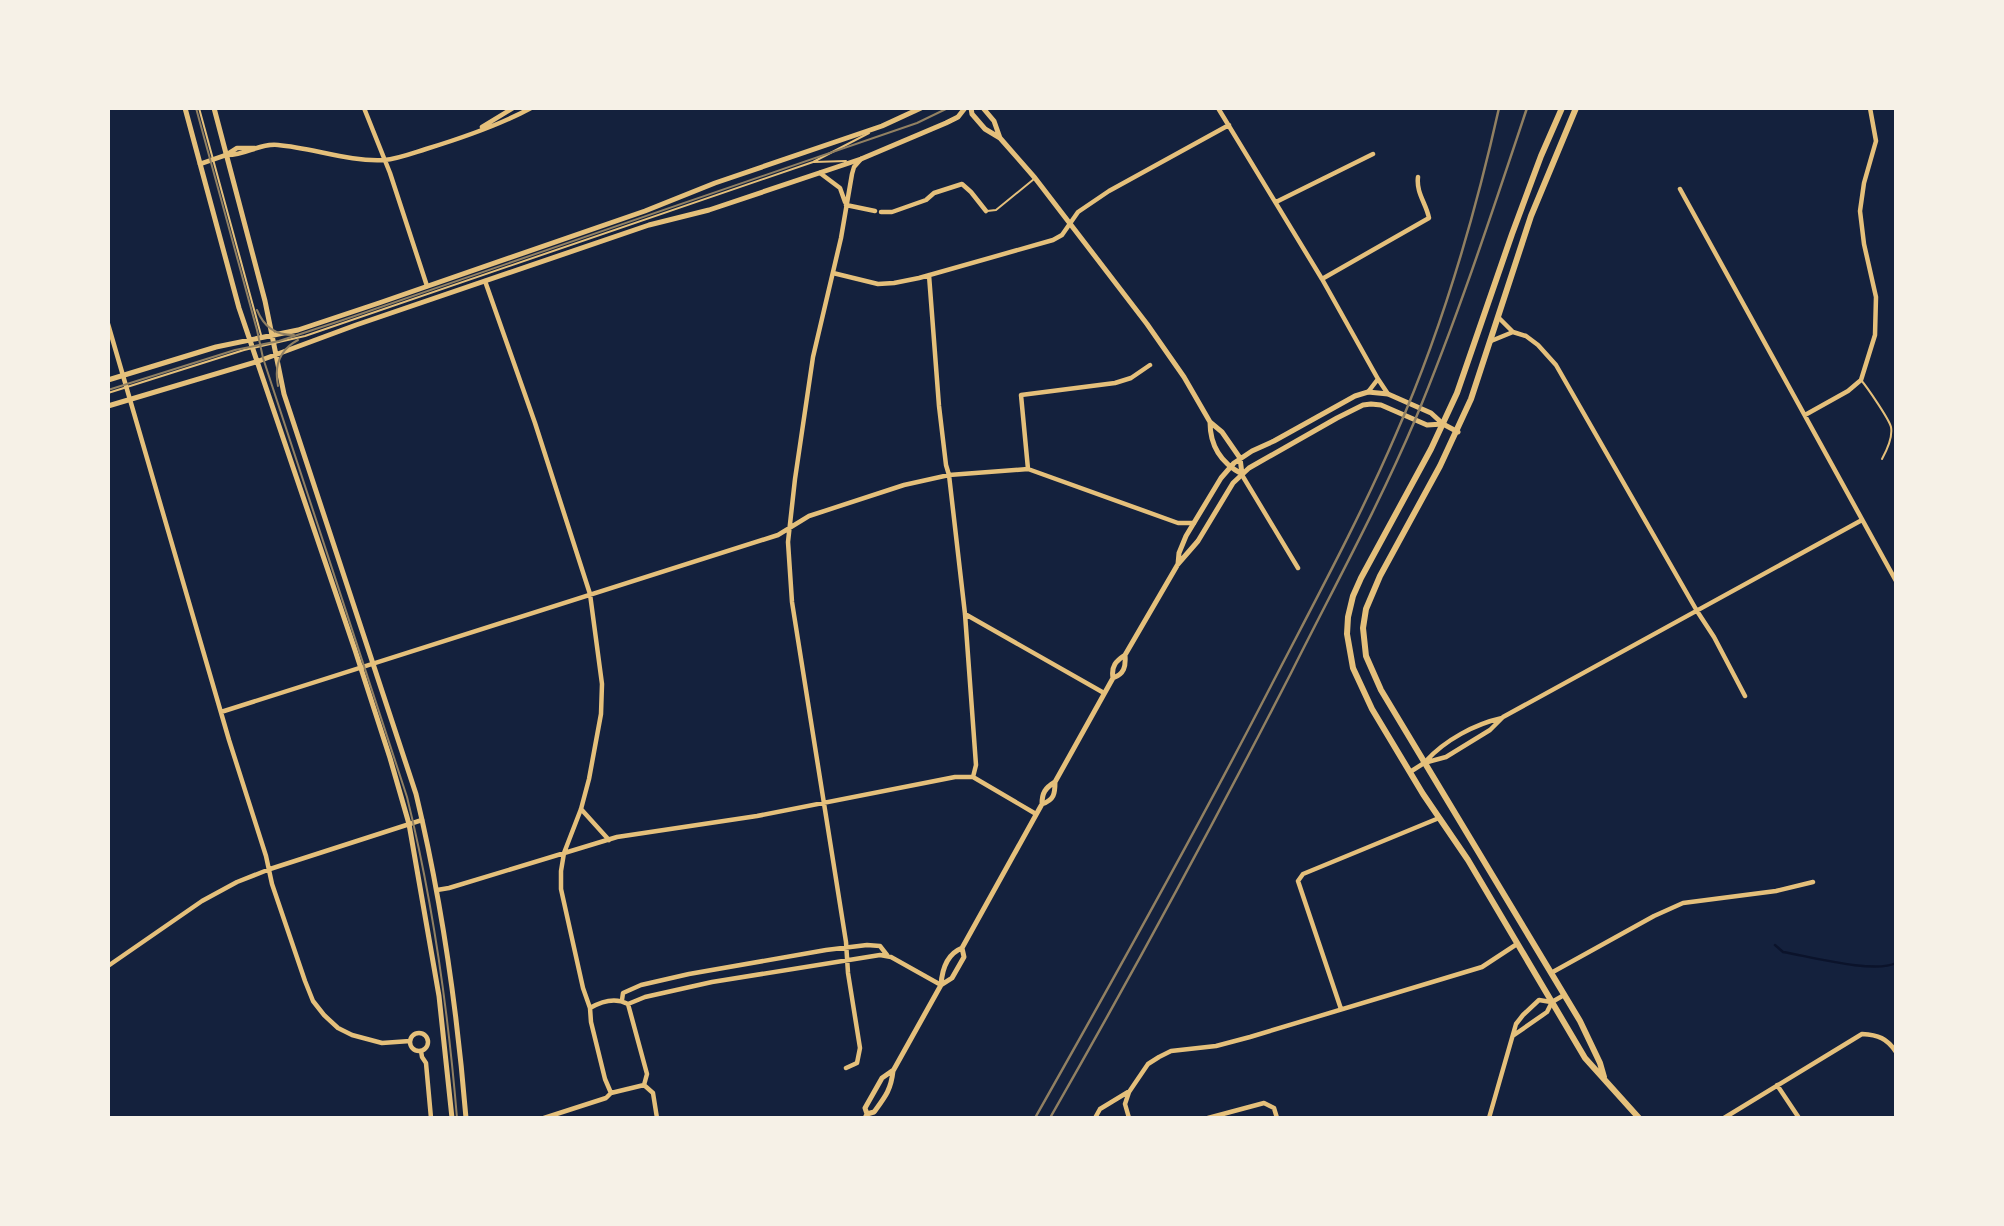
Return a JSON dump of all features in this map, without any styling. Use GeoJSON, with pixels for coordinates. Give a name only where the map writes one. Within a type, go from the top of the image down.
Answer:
{"type":"FeatureCollection","features":[{"type":"Feature","properties":{"kind":"main road"},"geometry":{"type":"LineString","coordinates":[[1562,108],[1536,169],[1460,386],[1443,425],[1361,578],[1353,596],[1347,634],[1353,668],[1372,709],[1410,772],[1474,870],[1585,1058],[1639,1118]]}},
{"type":"Feature","properties":{"kind":"main road"},"geometry":{"type":"LineString","coordinates":[[1576,108],[1531,216],[1458,432],[1380,576],[1366,609],[1363,628],[1366,656],[1372,674],[1580,1021],[1605,1079]]}},
{"type":"Feature","properties":{"kind":"street"},"geometry":{"type":"LineString","coordinates":[[185,108],[237,301],[390,758],[409,824],[439,996],[452,1118]]}},
{"type":"Feature","properties":{"kind":"street"},"geometry":{"type":"LineString","coordinates":[[214,108],[273,335],[284,394],[408,766],[422,820],[437,890],[455,1002],[466,1118]]}},
{"type":"Feature","properties":{"kind":"street"},"geometry":{"type":"LineString","coordinates":[[364,108],[407,219],[427,286]]}},
{"type":"Feature","properties":{"kind":"street"},"geometry":{"type":"LineString","coordinates":[[475,131],[513,108]]}},
{"type":"Feature","properties":{"kind":"street"},"geometry":{"type":"LineString","coordinates":[[200,163],[226,155],[239,156],[256,148],[276,144],[385,160],[509,121],[531,108]]}},
{"type":"Feature","properties":{"kind":"street"},"geometry":{"type":"LineString","coordinates":[[108,406],[258,361],[715,183],[882,126],[921,108]]}},
{"type":"Feature","properties":{"kind":"street"},"geometry":{"type":"LineString","coordinates":[[108,380],[216,347],[298,330],[427,286],[483,274],[709,210],[861,159],[946,123],[958,117],[965,108]]}},
{"type":"Feature","properties":{"kind":"street"},"geometry":{"type":"LineString","coordinates":[[971,108],[972,114],[985,129],[1000,138],[1035,178],[1177,366],[1210,422],[1222,432],[1240,458],[1242,474],[1298,568]]}},
{"type":"Feature","properties":{"kind":"street"},"geometry":{"type":"LineString","coordinates":[[983,108],[994,121],[1000,138]]}},
{"type":"Feature","properties":{"kind":"street"},"geometry":{"type":"LineString","coordinates":[[1218,108],[1388,394]]}},
{"type":"Feature","properties":{"kind":"street"},"geometry":{"type":"LineString","coordinates":[[1805,415],[1848,391],[1861,380],[1875,335],[1876,297],[1864,244],[1860,211],[1864,183],[1876,141],[1870,108]]}},
{"type":"Feature","properties":{"kind":"street"},"geometry":{"type":"LineString","coordinates":[[832,273],[878,284],[929,275],[1053,240],[1062,234],[1078,212],[1110,191],[1229,125]]}},
{"type":"Feature","properties":{"kind":"street"},"geometry":{"type":"LineString","coordinates":[[1276,202],[1373,154]]}},
{"type":"Feature","properties":{"kind":"street"},"geometry":{"type":"LineString","coordinates":[[846,1068],[857,1063],[860,1050],[847,947],[792,602],[788,542],[814,357],[841,239],[852,174],[861,159]]}},
{"type":"Feature","properties":{"kind":"street"},"geometry":{"type":"LineString","coordinates":[[820,173],[840,188],[846,205]]}},
{"type":"Feature","properties":{"kind":"street"},"geometry":{"type":"LineString","coordinates":[[1322,279],[1429,218],[1418,192],[1418,177]]}},
{"type":"Feature","properties":{"kind":"street"},"geometry":{"type":"LineString","coordinates":[[846,205],[878,212],[892,212],[962,184],[986,211]]}},
{"type":"Feature","properties":{"kind":"street"},"geometry":{"type":"LineString","coordinates":[[1680,189],[1895,581]]}},
{"type":"Feature","properties":{"kind":"street"},"geometry":{"type":"LineString","coordinates":[[483,274],[590,594],[602,684],[601,715],[589,779],[564,853],[561,889],[594,1034],[607,1087],[611,1093]]}},
{"type":"Feature","properties":{"kind":"street"},"geometry":{"type":"LineString","coordinates":[[929,275],[939,406],[965,614],[976,765],[973,777]]}},
{"type":"Feature","properties":{"kind":"street"},"geometry":{"type":"LineString","coordinates":[[1499,317],[1513,332],[1526,336],[1538,345],[1556,365],[1714,637],[1745,696]]}},
{"type":"Feature","properties":{"kind":"street"},"geometry":{"type":"LineString","coordinates":[[108,324],[221,712],[270,869],[272,884],[313,1000],[338,1028],[352,1035],[382,1043],[410,1041]]}},
{"type":"Feature","properties":{"kind":"street"},"geometry":{"type":"LineString","coordinates":[[1490,341],[1513,332]]}},
{"type":"Feature","properties":{"kind":"street"},"geometry":{"type":"LineString","coordinates":[[1028,468],[1021,395],[1115,383],[1131,378],[1150,365]]}},
{"type":"Feature","properties":{"kind":"street"},"geometry":{"type":"LineString","coordinates":[[1178,564],[1186,536],[1230,467],[1240,458],[1368,391],[1378,379]]}},
{"type":"Feature","properties":{"kind":"street"},"geometry":{"type":"LineString","coordinates":[[1368,391],[1388,394],[1432,413],[1443,425],[1458,432]]}},
{"type":"Feature","properties":{"kind":"street"},"geometry":{"type":"LineString","coordinates":[[1113,678],[1111,670],[1117,660],[1125,655],[1178,564],[1198,541],[1233,483],[1242,474],[1351,410],[1371,404],[1381,405],[1426,425],[1443,425]]}},
{"type":"Feature","properties":{"kind":"street"},"geometry":{"type":"LineString","coordinates":[[1210,422],[1210,436],[1221,457],[1230,467],[1242,474]]}},
{"type":"Feature","properties":{"kind":"street"},"geometry":{"type":"LineString","coordinates":[[221,712],[779,536],[809,516],[904,485],[949,475],[1028,468],[1178,523],[1194,523]]}},
{"type":"Feature","properties":{"kind":"street"},"geometry":{"type":"LineString","coordinates":[[1410,772],[1436,751],[1484,722],[1503,717],[1861,520]]}},
{"type":"Feature","properties":{"kind":"street"},"geometry":{"type":"LineString","coordinates":[[1178,523],[1186,536]]}},
{"type":"Feature","properties":{"kind":"street"},"geometry":{"type":"LineString","coordinates":[[965,614],[1104,693]]}},
{"type":"Feature","properties":{"kind":"street"},"geometry":{"type":"LineString","coordinates":[[1042,804],[1050,801],[1053,796],[1055,782],[1104,693],[1113,678],[1123,670],[1125,655]]}},
{"type":"Feature","properties":{"kind":"street"},"geometry":{"type":"LineString","coordinates":[[1424,763],[1446,757],[1490,730],[1503,717]]}},
{"type":"Feature","properties":{"kind":"street"},"geometry":{"type":"LineString","coordinates":[[437,890],[609,839],[746,818],[956,777],[973,777],[1036,814]]}},
{"type":"Feature","properties":{"kind":"street"},"geometry":{"type":"LineString","coordinates":[[893,1071],[882,1078],[865,1108],[866,1116],[874,1112],[883,1100],[892,1084],[893,1071],[941,985],[942,972],[954,952],[962,948],[1042,804],[1044,791],[1055,782]]}},
{"type":"Feature","properties":{"kind":"street"},"geometry":{"type":"LineString","coordinates":[[581,808],[609,839]]}},
{"type":"Feature","properties":{"kind":"street"},"geometry":{"type":"LineString","coordinates":[[1341,1009],[1298,881],[1303,874],[1440,818]]}},
{"type":"Feature","properties":{"kind":"street"},"geometry":{"type":"LineString","coordinates":[[108,966],[202,901],[237,882],[422,820]]}},
{"type":"Feature","properties":{"kind":"street"},"geometry":{"type":"LineString","coordinates":[[1551,973],[1683,902],[1776,891],[1814,882]]}},
{"type":"Feature","properties":{"kind":"street"},"geometry":{"type":"LineString","coordinates":[[1129,1118],[1125,1104],[1129,1092],[1148,1064],[1171,1051],[1216,1045],[1482,967],[1517,944]]}},
{"type":"Feature","properties":{"kind":"street"},"geometry":{"type":"LineString","coordinates":[[622,1000],[624,993],[631,988],[689,974],[847,947],[876,945],[887,955],[941,985]]}},
{"type":"Feature","properties":{"kind":"street"},"geometry":{"type":"LineString","coordinates":[[941,985],[952,978],[961,963],[964,957],[962,948]]}},
{"type":"Feature","properties":{"kind":"street"},"geometry":{"type":"LineString","coordinates":[[628,1004],[712,982],[887,955]]}},
{"type":"Feature","properties":{"kind":"street"},"geometry":{"type":"LineString","coordinates":[[1514,1036],[1547,1012],[1552,1002],[1564,995]]}},
{"type":"Feature","properties":{"kind":"street"},"geometry":{"type":"LineString","coordinates":[[590,1007],[600,1002],[622,1000],[628,1004],[647,1074],[644,1085]]}},
{"type":"Feature","properties":{"kind":"street"},"geometry":{"type":"LineString","coordinates":[[1489,1118],[1516,1024],[1539,1000],[1552,1002]]}},
{"type":"Feature","properties":{"kind":"street"},"geometry":{"type":"LineString","coordinates":[[410,1041],[415,1034],[426,1037],[427,1045],[421,1051]]}},
{"type":"Feature","properties":{"kind":"street"},"geometry":{"type":"LineString","coordinates":[[1724,1118],[1862,1034],[1883,1038],[1895,1052]]}},
{"type":"Feature","properties":{"kind":"street"},"geometry":{"type":"LineString","coordinates":[[410,1041],[413,1049],[421,1051]]}},
{"type":"Feature","properties":{"kind":"street"},"geometry":{"type":"LineString","coordinates":[[421,1051],[426,1063],[431,1118]]}},
{"type":"Feature","properties":{"kind":"street"},"geometry":{"type":"LineString","coordinates":[[544,1118],[606,1098],[611,1093],[644,1085]]}},
{"type":"Feature","properties":{"kind":"street"},"geometry":{"type":"LineString","coordinates":[[644,1085],[653,1093],[657,1118]]}},
{"type":"Feature","properties":{"kind":"street"},"geometry":{"type":"LineString","coordinates":[[1777,1085],[1799,1118]]}},
{"type":"Feature","properties":{"kind":"street"},"geometry":{"type":"LineString","coordinates":[[1095,1118],[1100,1109],[1129,1092]]}},
{"type":"Feature","properties":{"kind":"street"},"geometry":{"type":"LineString","coordinates":[[1208,1118],[1264,1103],[1274,1108],[1277,1118]]}},
{"type":"Feature","properties":{"kind":"lane"},"geometry":{"type":"LineString","coordinates":[[199,108],[263,346]]}},
{"type":"Feature","properties":{"kind":"lane"},"geometry":{"type":"LineString","coordinates":[[108,393],[304,335],[813,162],[882,126]]}},
{"type":"Feature","properties":{"kind":"lane"},"geometry":{"type":"LineString","coordinates":[[813,162],[851,162]]}},
{"type":"Feature","properties":{"kind":"lane"},"geometry":{"type":"LineString","coordinates":[[986,211],[996,210],[1035,178]]}},
{"type":"Feature","properties":{"kind":"lane"},"geometry":{"type":"LineString","coordinates":[[1861,380],[1891,426],[1890,442],[1882,460]]}},
{"type":"Feature","properties":{"kind":"waterway"},"geometry":{"type":"LineString","coordinates":[[1775,945],[1783,952],[1841,963],[1873,966],[1896,963]]}},
{"type":"Feature","properties":{"kind":"tram line"},"geometry":{"type":"LineString","coordinates":[[196,108],[263,358],[407,797],[425,876],[438,956],[457,1118]]}},
{"type":"Feature","properties":{"kind":"tram line"},"geometry":{"type":"LineString","coordinates":[[108,390],[343,320],[917,123],[948,108]]}},
{"type":"Feature","properties":{"kind":"tram line"},"geometry":{"type":"LineString","coordinates":[[257,310],[271,329],[294,335]]}},
{"type":"Feature","properties":{"kind":"tram line"},"geometry":{"type":"LineString","coordinates":[[278,386],[279,359],[286,349],[298,340]]}},
{"type":"Feature","properties":{"kind":"railway"},"geometry":{"type":"LineString","coordinates":[[1035,1118],[1216,790],[1337,558],[1382,465],[1413,394],[1442,314],[1468,233],[1499,108]]}},
{"type":"Feature","properties":{"kind":"railway"},"geometry":{"type":"LineString","coordinates":[[1050,1118],[1233,785],[1386,484],[1445,343],[1527,108]]}}]}
